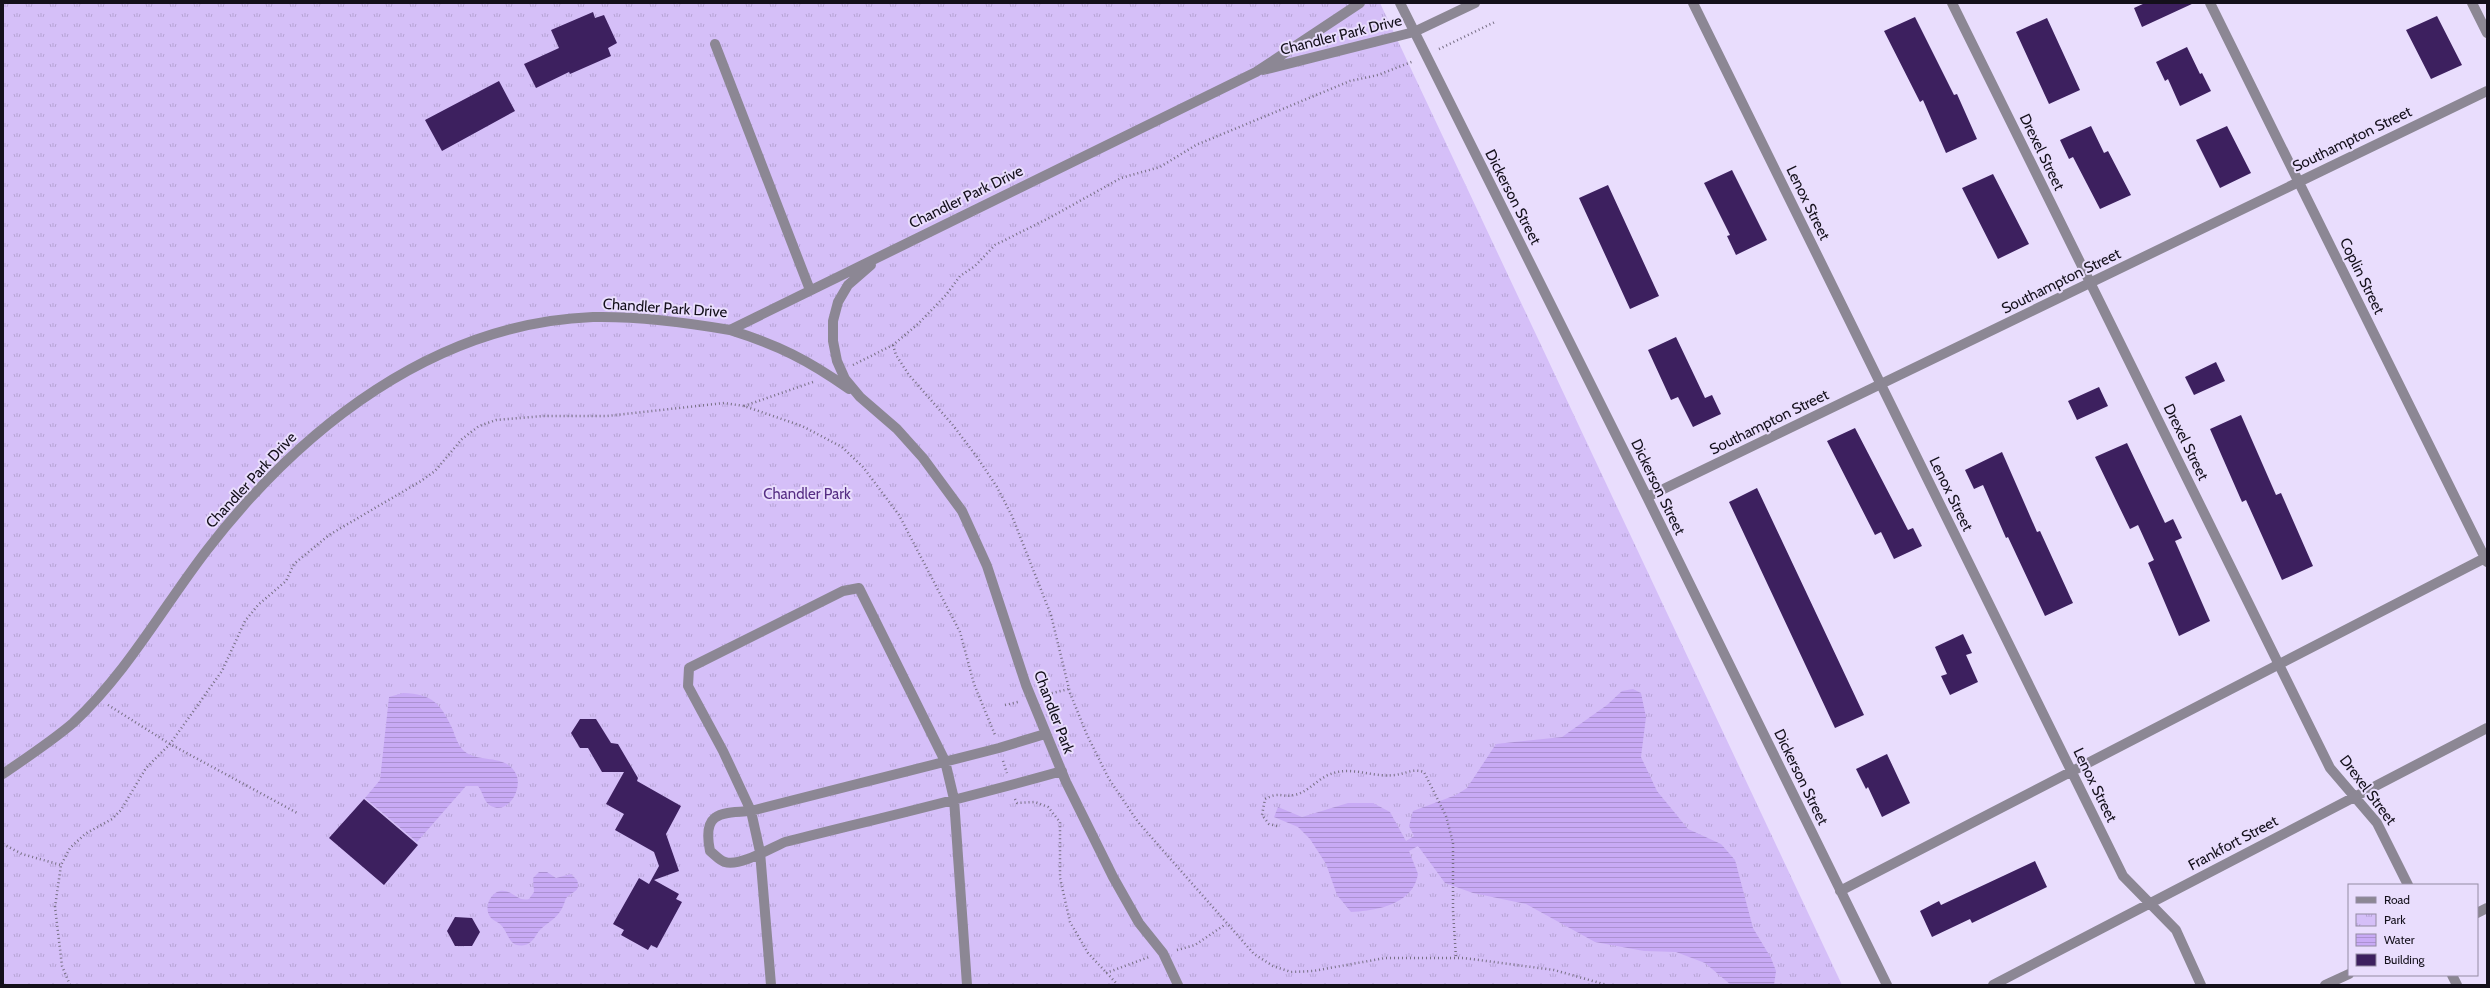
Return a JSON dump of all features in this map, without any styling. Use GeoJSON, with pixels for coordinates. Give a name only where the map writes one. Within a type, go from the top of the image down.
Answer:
{"type":"FeatureCollection","features":[{"type":"Feature","properties":{"kind":"street","name":"Chandler Park Drive"},"geometry":{"type":"LineString","coordinates":[[3,774],[72,723],[95,698],[136,649],[204,554],[247,502],[306,442],[336,416],[382,385],[428,360],[467,344],[506,331],[553,321],[629,317],[668,320],[730,330],[1256,72],[1360,3]]}},
{"type":"Feature","properties":{"kind":"street","name":"Dickerson Street"},"geometry":{"type":"LineString","coordinates":[[1400,3],[1647,498],[1887,985]]}},
{"type":"Feature","properties":{"kind":"street","name":"Chandler Park Drive"},"geometry":{"type":"LineString","coordinates":[[1256,72],[1414,32],[1475,3]]}},
{"type":"Feature","properties":{"kind":"street","name":"Lenox Street"},"geometry":{"type":"LineString","coordinates":[[1693,3],[2123,876],[2148,904],[2176,930],[2201,985]]}},
{"type":"Feature","properties":{"kind":"street","name":"Drexel Street"},"geometry":{"type":"LineString","coordinates":[[1952,3],[2330,768],[2377,823],[2408,884]]}},
{"type":"Feature","properties":{"kind":"street","name":"Coplin Street"},"geometry":{"type":"LineString","coordinates":[[2210,3],[2486,560]]}},
{"type":"Feature","properties":{"kind":"street"},"geometry":{"type":"LineString","coordinates":[[2472,3],[2487,33]]}},
{"type":"Feature","properties":{"kind":"street"},"geometry":{"type":"LineString","coordinates":[[715,44],[810,290]]}},
{"type":"Feature","properties":{"kind":"street","name":"Southampton Street"},"geometry":{"type":"LineString","coordinates":[[1647,498],[2487,91]]}},
{"type":"Feature","properties":{"kind":"street","name":"Chandler Park"},"geometry":{"type":"LineString","coordinates":[[860,397],[845,379],[841,370],[833,341],[833,321],[838,302],[848,285],[881,256]]}},
{"type":"Feature","properties":{"kind":"street","name":"Chandler Park"},"geometry":{"type":"LineString","coordinates":[[730,330],[769,342],[800,356],[860,397],[897,429],[944,484],[962,511],[987,566],[1045,734],[1062,771],[1113,877],[1139,923],[1163,953],[1178,985]]}},
{"type":"Feature","properties":{"kind":"street"},"geometry":{"type":"LineString","coordinates":[[1840,891],[2486,560]]}},
{"type":"Feature","properties":{"kind":"street"},"geometry":{"type":"LineString","coordinates":[[771,985],[760,852],[751,811],[723,750],[688,686],[689,668],[842,591],[859,588],[945,761],[954,799],[967,985]]}},
{"type":"Feature","properties":{"kind":"street","name":"Frankfort Street"},"geometry":{"type":"LineString","coordinates":[[1992,985],[2487,728]]}},
{"type":"Feature","properties":{"kind":"street"},"geometry":{"type":"LineString","coordinates":[[1045,734],[999,748],[751,811],[722,813],[713,818],[707,838],[710,851],[725,862],[744,862],[760,852],[785,842],[954,799],[993,792],[1062,771]]}},
{"type":"Feature","properties":{"kind":"street"},"geometry":{"type":"LineString","coordinates":[[2478,912],[2487,908]]}},
{"type":"Feature","properties":{"kind":"street"},"geometry":{"type":"LineString","coordinates":[[2326,985],[2340,982],[2348,975]]}},
{"type":"Feature","properties":{"kind":"street"},"geometry":{"type":"LineString","coordinates":[[2452,976],[2457,985]]}},
{"type":"Feature","properties":{"kind":"path"},"geometry":{"type":"LineString","coordinates":[[841,370],[894,345],[918,324],[960,276],[980,261],[995,245],[1052,217],[1121,178],[1160,167],[1196,145],[1350,81],[1395,70],[1495,22]]}},
{"type":"Feature","properties":{"kind":"path"},"geometry":{"type":"LineString","coordinates":[[894,345],[896,355],[909,375],[977,457],[997,487],[1012,516],[1051,615],[1070,693],[1087,735],[1109,779],[1138,822],[1236,936],[1254,954],[1273,966],[1291,972],[1312,971],[1385,958],[1456,958],[1554,970],[1607,985]]}},
{"type":"Feature","properties":{"kind":"path"},"geometry":{"type":"LineString","coordinates":[[744,406],[801,388],[829,375]]}},
{"type":"Feature","properties":{"kind":"path"},"geometry":{"type":"LineString","coordinates":[[70,985],[62,966],[55,908],[61,865],[70,848],[85,834],[112,819],[121,810],[146,768],[170,744],[222,672],[245,621],[258,605],[286,581],[294,564],[329,535],[421,481],[435,471],[462,439],[479,426],[496,420],[516,418],[607,416],[703,404],[724,403],[744,406],[802,426],[842,447],[864,467],[899,515],[960,632],[974,684],[999,748],[1017,804],[1027,801],[1035,802],[1048,807],[1060,822],[1060,878],[1070,922],[1088,953],[1118,985]]}},
{"type":"Feature","properties":{"kind":"path"},"geometry":{"type":"LineString","coordinates":[[95,698],[170,744],[299,814]]}},
{"type":"Feature","properties":{"kind":"path"},"geometry":{"type":"LineString","coordinates":[[1277,826],[1269,824],[1262,815],[1265,799],[1276,794],[1295,795],[1326,776],[1338,772],[1353,770],[1394,776],[1419,770],[1424,772],[1429,779],[1439,801],[1453,843],[1456,958]]}},
{"type":"Feature","properties":{"kind":"path"},"geometry":{"type":"LineString","coordinates":[[3,844],[22,854],[61,865]]}},
{"type":"Feature","properties":{"kind":"green space","name":"Chandler Park"},"geometry":{"type":"Polygon","coordinates":[[[3,3],[1380,3],[1842,985],[3,985],[3,3]]]}},
{"type":"Feature","properties":{"kind":"water"},"geometry":{"type":"Polygon","coordinates":[[[1633,689],[1641,693],[1646,717],[1641,757],[1657,791],[1688,829],[1721,844],[1735,860],[1753,928],[1771,958],[1776,971],[1774,985],[1731,985],[1705,963],[1676,952],[1644,951],[1595,942],[1526,904],[1473,893],[1445,883],[1418,846],[1409,851],[1418,874],[1414,886],[1406,895],[1400,900],[1384,907],[1367,911],[1351,912],[1337,895],[1326,864],[1310,839],[1298,827],[1274,817],[1278,807],[1302,817],[1348,803],[1373,803],[1390,812],[1406,841],[1414,836],[1409,826],[1413,811],[1456,795],[1467,788],[1496,744],[1562,737],[1607,705],[1622,691],[1633,689]]]}},
{"type":"Feature","properties":{"kind":"water"},"geometry":{"type":"Polygon","coordinates":[[[403,693],[422,696],[435,702],[444,713],[462,749],[468,754],[475,757],[505,763],[511,767],[516,774],[518,786],[513,799],[509,804],[498,808],[491,806],[478,786],[466,786],[417,842],[365,798],[380,780],[389,697],[403,693]]]}},
{"type":"Feature","properties":{"kind":"water"},"geometry":{"type":"Polygon","coordinates":[[[539,872],[547,872],[556,878],[571,874],[577,880],[578,888],[569,895],[559,913],[540,930],[528,944],[522,946],[517,945],[510,940],[504,928],[489,915],[487,908],[489,900],[494,894],[502,891],[506,891],[521,899],[529,899],[534,892],[533,878],[539,872]]]}},
{"type":"Feature","properties":{"kind":"building"},"geometry":{"type":"Polygon","coordinates":[[[2145,3],[2194,3],[2142,27],[2134,8],[2145,3]]]}},
{"type":"Feature","properties":{"kind":"building"},"geometry":{"type":"Polygon","coordinates":[[[593,12],[595,18],[604,15],[617,43],[608,48],[611,56],[570,74],[569,72],[536,88],[524,64],[559,48],[551,30],[593,12]]]}},
{"type":"Feature","properties":{"kind":"building"},"geometry":{"type":"Polygon","coordinates":[[[2437,16],[2462,65],[2431,79],[2406,30],[2437,16]]]}},
{"type":"Feature","properties":{"kind":"building"},"geometry":{"type":"Polygon","coordinates":[[[1915,17],[1954,95],[1957,94],[1977,139],[1946,153],[1923,100],[1920,102],[1884,31],[1915,17]]]}},
{"type":"Feature","properties":{"kind":"building"},"geometry":{"type":"Polygon","coordinates":[[[2047,18],[2080,90],[2049,104],[2016,32],[2047,18]]]}},
{"type":"Feature","properties":{"kind":"building"},"geometry":{"type":"Polygon","coordinates":[[[2187,47],[2200,74],[2202,73],[2211,91],[2180,106],[2168,79],[2165,81],[2156,62],[2187,47]]]}},
{"type":"Feature","properties":{"kind":"building"},"geometry":{"type":"Polygon","coordinates":[[[499,81],[515,111],[442,151],[425,120],[499,81]]]}},
{"type":"Feature","properties":{"kind":"building"},"geometry":{"type":"Polygon","coordinates":[[[2091,126],[2104,153],[2108,151],[2131,195],[2100,209],[2073,157],[2069,159],[2060,140],[2091,126]]]}},
{"type":"Feature","properties":{"kind":"building"},"geometry":{"type":"Polygon","coordinates":[[[2227,126],[2251,173],[2220,188],[2196,140],[2227,126]]]}},
{"type":"Feature","properties":{"kind":"building"},"geometry":{"type":"Polygon","coordinates":[[[1732,170],[1767,240],[1736,255],[1727,236],[1730,235],[1704,183],[1732,170]]]}},
{"type":"Feature","properties":{"kind":"building"},"geometry":{"type":"Polygon","coordinates":[[[1993,174],[2029,244],[1998,259],[1962,188],[1993,174]]]}},
{"type":"Feature","properties":{"kind":"building"},"geometry":{"type":"Polygon","coordinates":[[[1608,185],[1659,296],[1630,309],[1579,198],[1608,185]]]}},
{"type":"Feature","properties":{"kind":"building"},"geometry":{"type":"Polygon","coordinates":[[[1676,337],[1705,398],[1712,395],[1721,414],[1693,427],[1678,397],[1671,400],[1648,350],[1676,337]]]}},
{"type":"Feature","properties":{"kind":"building"},"geometry":{"type":"Polygon","coordinates":[[[2216,362],[2225,381],[2194,395],[2185,377],[2216,362]]]}},
{"type":"Feature","properties":{"kind":"building"},"geometry":{"type":"Polygon","coordinates":[[[2099,387],[2108,406],[2077,420],[2068,401],[2099,387]]]}},
{"type":"Feature","properties":{"kind":"building"},"geometry":{"type":"Polygon","coordinates":[[[2241,415],[2276,495],[2281,493],[2313,566],[2282,580],[2246,500],[2242,502],[2210,429],[2241,415]]]}},
{"type":"Feature","properties":{"kind":"building"},"geometry":{"type":"Polygon","coordinates":[[[1855,428],[1908,530],[1913,528],[1922,546],[1894,559],[1881,532],[1875,535],[1827,441],[1855,428]]]}},
{"type":"Feature","properties":{"kind":"building"},"geometry":{"type":"Polygon","coordinates":[[[2127,443],[2165,523],[2173,519],[2182,538],[2175,541],[2210,621],[2179,636],[2148,563],[2154,560],[2138,525],[2130,529],[2095,457],[2127,443]]]}},
{"type":"Feature","properties":{"kind":"building"},"geometry":{"type":"Polygon","coordinates":[[[2002,452],[2037,532],[2040,531],[2073,603],[2045,616],[2008,537],[2006,538],[1983,485],[1974,489],[1965,470],[2002,452]]]}},
{"type":"Feature","properties":{"kind":"building"},"geometry":{"type":"Polygon","coordinates":[[[1757,488],[1864,715],[1835,728],[1729,502],[1757,488]]]}},
{"type":"Feature","properties":{"kind":"building"},"geometry":{"type":"Polygon","coordinates":[[[1963,634],[1972,653],[1966,655],[1978,682],[1950,695],[1941,676],[1947,674],[1935,647],[1963,634]]]}},
{"type":"Feature","properties":{"kind":"building"},"geometry":{"type":"Polygon","coordinates":[[[580,719],[596,719],[611,743],[618,744],[638,778],[637,781],[681,806],[666,834],[679,871],[654,880],[679,894],[676,899],[682,902],[657,948],[651,945],[648,950],[621,935],[624,930],[613,924],[639,878],[649,884],[659,866],[654,852],[615,830],[624,814],[606,804],[624,772],[602,772],[588,748],[580,748],[571,733],[580,719]]]}},
{"type":"Feature","properties":{"kind":"building"},"geometry":{"type":"Polygon","coordinates":[[[1887,754],[1910,803],[1882,817],[1868,787],[1866,789],[1856,769],[1887,754]]]}},
{"type":"Feature","properties":{"kind":"building"},"geometry":{"type":"Polygon","coordinates":[[[364,799],[418,845],[384,885],[329,838],[364,799]]]}},
{"type":"Feature","properties":{"kind":"building"},"geometry":{"type":"Polygon","coordinates":[[[2035,861],[2047,887],[1972,923],[1970,919],[1932,937],[1920,911],[1939,901],[1941,905],[2035,861]]]}},
{"type":"Feature","properties":{"kind":"building"},"geometry":{"type":"Polygon","coordinates":[[[455,917],[472,918],[480,932],[472,946],[455,946],[447,931],[455,917]]]}}]}
